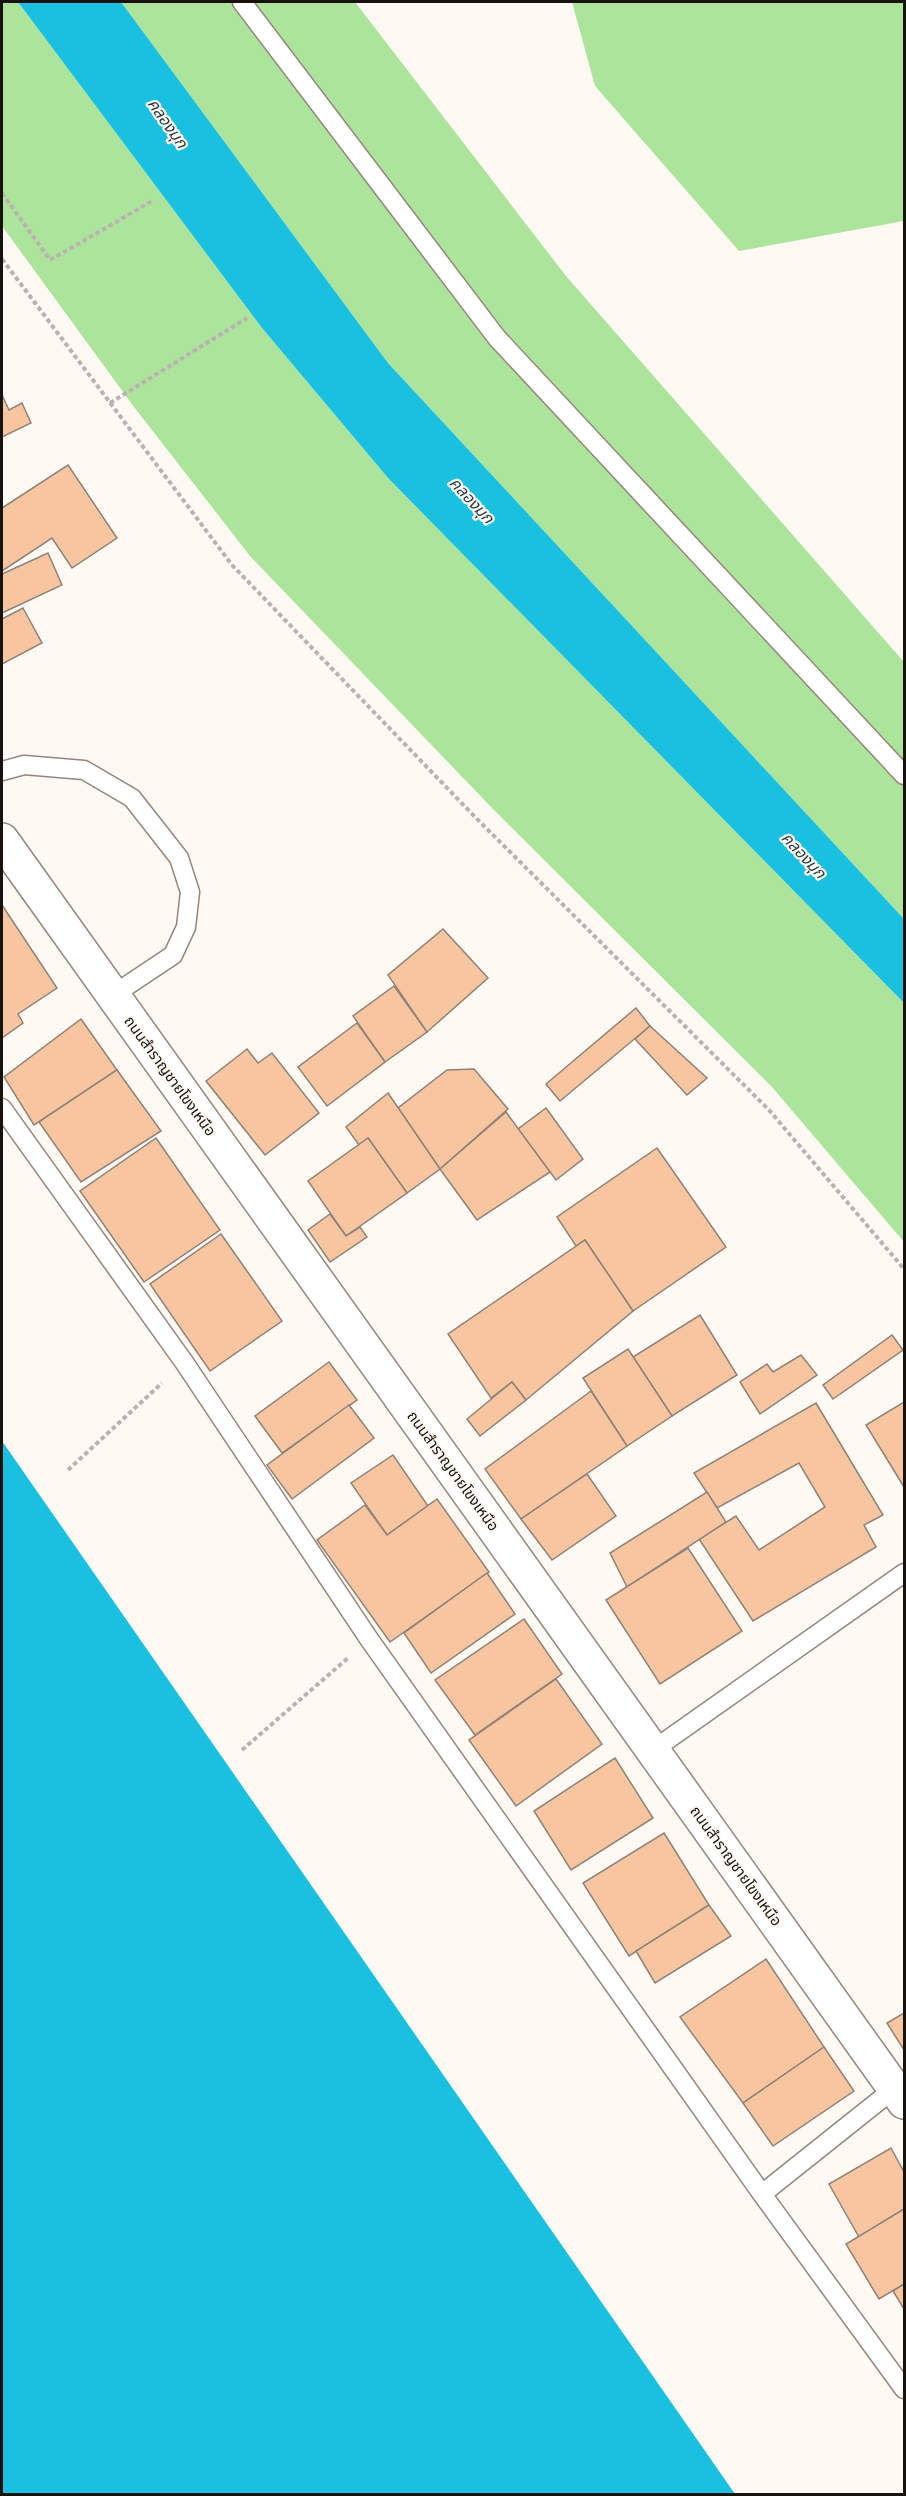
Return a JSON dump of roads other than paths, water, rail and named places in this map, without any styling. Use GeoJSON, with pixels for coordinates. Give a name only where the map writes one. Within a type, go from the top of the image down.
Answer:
{"type":"FeatureCollection","features":[{"type":"Feature","properties":{"kind":"street","name":"ถนนสำราญชายโขงเหนือ"},"geometry":{"type":"LineString","coordinates":[[2,840],[900,2095]]}},
{"type":"Feature","properties":{"kind":"lane"},"geometry":{"type":"LineString","coordinates":[[242,2],[497,338],[904,775]]}},
{"type":"Feature","properties":{"kind":"lane"},"geometry":{"type":"LineString","coordinates":[[2,771],[24,765],[84,770],[132,798],[179,858],[190,892],[186,927],[173,956],[112,995]]}},
{"type":"Feature","properties":{"kind":"lane"},"geometry":{"type":"LineString","coordinates":[[2,1108],[184,1362],[369,1640],[762,2194],[904,2389]]}},
{"type":"Feature","properties":{"kind":"lane"},"geometry":{"type":"LineString","coordinates":[[653,1750],[904,1573]]}},
{"type":"Feature","properties":{"kind":"lane"},"geometry":{"type":"LineString","coordinates":[[762,2194],[900,2095]]}},
{"type":"Feature","properties":{"kind":"water","name":"คลองมุก"},"geometry":{"type":"Polygon","coordinates":[[[18,2],[121,2],[388,363],[904,919],[904,1003],[388,478],[262,328],[18,2]]]}},
{"type":"Feature","properties":{"kind":"water"},"geometry":{"type":"Polygon","coordinates":[[[2,1441],[735,2494],[2,2494],[2,1441]]]}}]}
